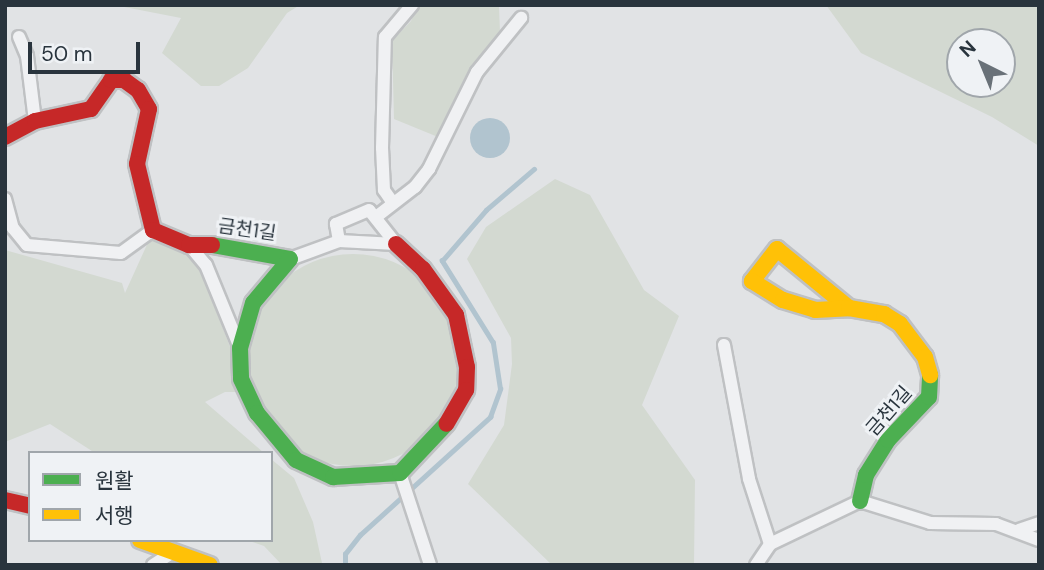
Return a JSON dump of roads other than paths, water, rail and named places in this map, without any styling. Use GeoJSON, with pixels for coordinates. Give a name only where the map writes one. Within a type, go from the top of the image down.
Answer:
{"type":"FeatureCollection","features":[{"type":"Feature","properties":{"kind":"street"},"geometry":{"type":"LineString","coordinates":[[393,203],[384,190],[382,148],[385,37],[412,5]]}},
{"type":"Feature","properties":{"kind":"street"},"geometry":{"type":"LineString","coordinates":[[376,217],[429,169],[477,72],[520,18]]}},
{"type":"Feature","properties":{"kind":"street"},"geometry":{"type":"LineString","coordinates":[[19,37],[27,56],[35,121]]}},
{"type":"Feature","properties":{"kind":"street"},"geometry":{"type":"LineString","coordinates":[[5,137],[35,121],[91,108],[111,80],[124,80],[138,90],[149,109],[137,164],[153,230],[121,253],[27,245],[13,228],[5,199]]}},
{"type":"Feature","properties":{"kind":"street"},"geometry":{"type":"LineString","coordinates":[[339,241],[336,224],[357,212],[369,210],[396,244],[424,269],[456,315],[467,367],[466,390],[456,410],[424,453],[401,478],[430,565]]}},
{"type":"Feature","properties":{"kind":"street","name":"금천1길"},"geometry":{"type":"LineString","coordinates":[[153,230],[188,245],[222,246],[290,259],[253,303],[240,348],[242,379],[257,413],[296,460],[333,477],[401,478]]}},
{"type":"Feature","properties":{"kind":"street"},"geometry":{"type":"LineString","coordinates":[[290,259],[339,241],[396,244]]}},
{"type":"Feature","properties":{"kind":"street"},"geometry":{"type":"LineString","coordinates":[[188,245],[206,265],[240,348]]}},
{"type":"Feature","properties":{"kind":"street"},"geometry":{"type":"LineString","coordinates":[[777,249],[849,308],[804,307],[783,300],[752,281],[777,249]]}},
{"type":"Feature","properties":{"kind":"street","name":"금천1길"},"geometry":{"type":"LineString","coordinates":[[849,308],[884,314],[900,324],[925,357],[933,385],[921,408],[881,450],[866,475],[860,501]]}},
{"type":"Feature","properties":{"kind":"street"},"geometry":{"type":"LineString","coordinates":[[723,345],[749,479],[770,544]]}},
{"type":"Feature","properties":{"kind":"street"},"geometry":{"type":"LineString","coordinates":[[5,500],[28,506]]}},
{"type":"Feature","properties":{"kind":"street"},"geometry":{"type":"LineString","coordinates":[[756,565],[770,544],[860,501],[930,523],[980,521],[1019,530],[1039,540]]}},
{"type":"Feature","properties":{"kind":"street"},"geometry":{"type":"LineString","coordinates":[[1019,530],[1039,523]]}},
{"type":"Feature","properties":{"kind":"street"},"geometry":{"type":"LineString","coordinates":[[146,542],[210,565]]}},
{"type":"Feature","properties":{"kind":"street"},"geometry":{"type":"LineString","coordinates":[[153,565],[173,552]]}},
{"type":"Feature","properties":{"kind":"water"},"geometry":{"type":"Polygon","coordinates":[[[490,118],[504,124],[510,138],[504,152],[490,158],[476,152],[470,138],[476,124],[490,118]]]}},
{"type":"Feature","properties":{"kind":"waterway"},"geometry":{"type":"LineString","coordinates":[[345,565],[345,554],[360,535],[490,417],[500,389],[493,343],[442,261],[486,210],[534,169]]}}]}
